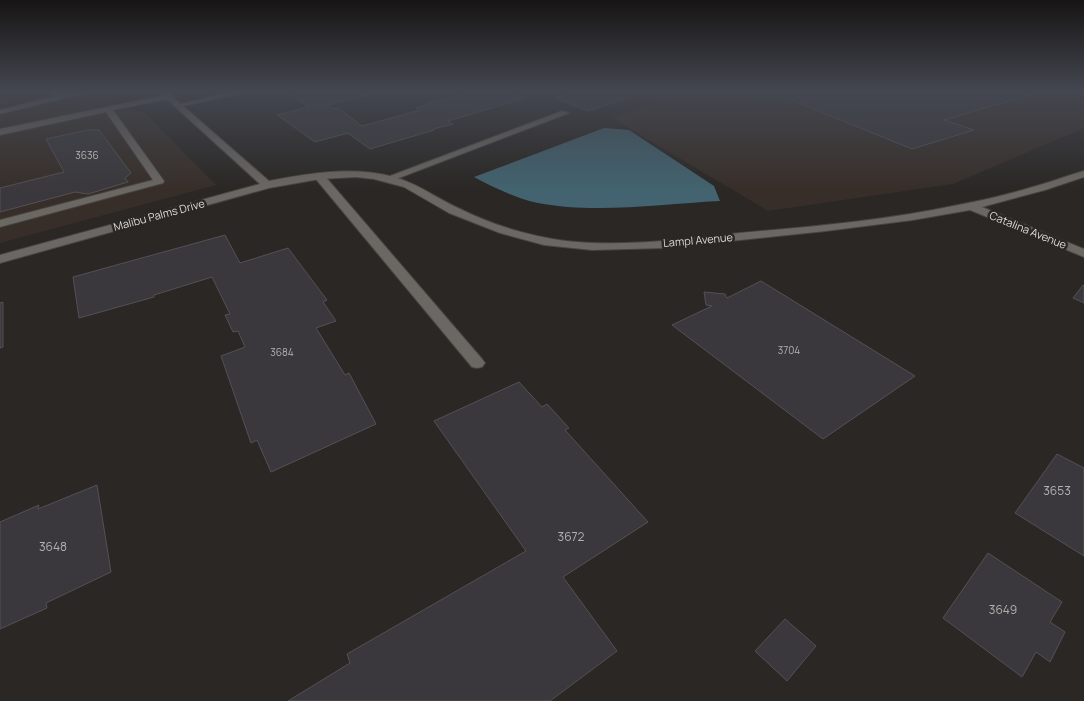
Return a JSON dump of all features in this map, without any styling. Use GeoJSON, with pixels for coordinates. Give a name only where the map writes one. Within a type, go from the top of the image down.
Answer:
{"type":"FeatureCollection","features":[{"type":"Feature","properties":{"kind":"street"},"geometry":{"type":"LineString","coordinates":[[0,132],[36,125]]}},
{"type":"Feature","properties":{"kind":"street"},"geometry":{"type":"LineString","coordinates":[[0,224],[159,181],[119,125]]}},
{"type":"Feature","properties":{"kind":"street"},"geometry":{"type":"LineString","coordinates":[[201,125],[267,185]]}},
{"type":"Feature","properties":{"kind":"street"},"geometry":{"type":"LineString","coordinates":[[387,178],[532,125]]}},
{"type":"Feature","properties":{"kind":"street","name":"Lampl Avenue"},"geometry":{"type":"LineString","coordinates":[[319,176],[387,178],[409,186],[442,205],[480,222],[544,241],[592,246],[632,246],[819,229],[919,217],[973,208],[1043,189],[1084,174]]}},
{"type":"Feature","properties":{"kind":"street"},"geometry":{"type":"LineString","coordinates":[[319,176],[477,363]]}},
{"type":"Feature","properties":{"kind":"street","name":"Malibu Palms Drive"},"geometry":{"type":"LineString","coordinates":[[0,259],[267,185],[319,176]]}},
{"type":"Feature","properties":{"kind":"street","name":"Catalina Avenue"},"geometry":{"type":"LineString","coordinates":[[973,208],[1084,253]]}},
{"type":"Feature","properties":{"kind":"shaded area"},"geometry":{"type":"Polygon","coordinates":[[[0,125],[157,125],[216,185],[0,243],[0,125]]]}},
{"type":"Feature","properties":{"kind":"shaded area"},"geometry":{"type":"Polygon","coordinates":[[[623,125],[1084,125],[1084,128],[953,184],[768,211],[623,125]]]}},
{"type":"Feature","properties":{"kind":"water"},"geometry":{"type":"Polygon","coordinates":[[[604,128],[629,130],[714,186],[720,201],[605,208],[560,206],[521,198],[497,189],[474,177],[604,128]]]}},
{"type":"Feature","properties":{"kind":"building"},"geometry":{"type":"Polygon","coordinates":[[[291,125],[450,125],[370,149],[348,133],[315,142],[291,125]]]}},
{"type":"Feature","properties":{"kind":"building"},"geometry":{"type":"Polygon","coordinates":[[[852,125],[958,125],[974,130],[912,149],[852,125]]]}},
{"type":"Feature","properties":{"kind":"building"},"geometry":{"type":"Polygon","coordinates":[[[87,130],[99,130],[131,173],[125,178],[128,182],[88,194],[75,192],[0,212],[0,188],[64,172],[46,139],[87,130]]]}},
{"type":"Feature","properties":{"kind":"building"},"geometry":{"type":"Polygon","coordinates":[[[225,235],[240,263],[288,248],[327,300],[323,302],[336,321],[316,328],[345,375],[349,373],[376,424],[271,472],[257,440],[251,443],[221,356],[245,347],[238,331],[233,332],[225,315],[230,314],[212,277],[154,295],[154,297],[79,318],[73,277],[225,235]]]}},
{"type":"Feature","properties":{"kind":"building"},"geometry":{"type":"Polygon","coordinates":[[[761,281],[915,376],[823,439],[672,325],[712,306],[706,305],[704,292],[725,294],[727,298],[761,281]]]}},
{"type":"Feature","properties":{"kind":"building"},"geometry":{"type":"Polygon","coordinates":[[[1084,286],[1084,303],[1073,298],[1084,286]]]}},
{"type":"Feature","properties":{"kind":"building"},"geometry":{"type":"Polygon","coordinates":[[[3,302],[3,347],[0,348],[0,303],[3,302]]]}},
{"type":"Feature","properties":{"kind":"building"},"geometry":{"type":"Polygon","coordinates":[[[519,382],[542,407],[547,404],[569,428],[565,430],[648,522],[563,577],[617,651],[550,701],[288,701],[350,663],[347,654],[526,551],[434,421],[519,382]]]}},
{"type":"Feature","properties":{"kind":"building"},"geometry":{"type":"Polygon","coordinates":[[[1057,454],[1084,468],[1084,556],[1015,513],[1057,454]]]}},
{"type":"Feature","properties":{"kind":"building"},"geometry":{"type":"Polygon","coordinates":[[[97,485],[111,572],[46,603],[47,608],[0,629],[0,522],[39,505],[38,509],[97,485]]]}},
{"type":"Feature","properties":{"kind":"building"},"geometry":{"type":"Polygon","coordinates":[[[988,553],[1062,602],[1050,622],[1065,632],[1050,662],[1036,652],[1022,677],[943,618],[988,553]]]}},
{"type":"Feature","properties":{"kind":"building"},"geometry":{"type":"Polygon","coordinates":[[[785,619],[816,646],[787,681],[755,651],[785,619]]]}}]}
